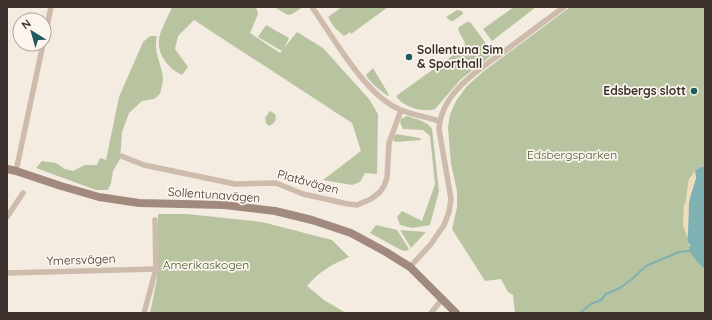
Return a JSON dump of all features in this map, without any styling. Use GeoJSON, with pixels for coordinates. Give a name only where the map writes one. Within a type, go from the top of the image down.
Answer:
{"type":"FeatureCollection","features":[{"type":"Feature","properties":{"kind":"street"},"geometry":{"type":"LineString","coordinates":[[312,7],[360,76],[371,89],[401,110],[439,121]]}},
{"type":"Feature","properties":{"kind":"street"},"geometry":{"type":"LineString","coordinates":[[410,267],[431,244],[442,229],[449,212],[451,199],[440,141],[439,121],[450,99],[461,86],[480,70],[564,7]]}},
{"type":"Feature","properties":{"kind":"street"},"geometry":{"type":"LineString","coordinates":[[16,171],[41,52]]}},
{"type":"Feature","properties":{"kind":"street","name":"Platåvägen"},"geometry":{"type":"LineString","coordinates":[[121,156],[144,165],[235,184],[276,183],[303,194],[357,205],[380,192],[384,186],[387,178],[389,143],[401,110]]}},
{"type":"Feature","properties":{"kind":"street","name":"Sollentunavägen"},"geometry":{"type":"LineString","coordinates":[[7,165],[16,171]]}},
{"type":"Feature","properties":{"kind":"street","name":"Sollentunavägen"},"geometry":{"type":"LineString","coordinates":[[7,169],[99,197],[138,203],[224,205],[275,212],[312,220],[351,233],[410,267],[443,298],[456,313]]}},
{"type":"Feature","properties":{"kind":"street"},"geometry":{"type":"LineString","coordinates":[[7,217],[23,193]]}},
{"type":"Feature","properties":{"kind":"street"},"geometry":{"type":"LineString","coordinates":[[144,313],[156,269],[155,220]]}},
{"type":"Feature","properties":{"kind":"street","name":"Ymersvägen"},"geometry":{"type":"LineString","coordinates":[[7,273],[156,269]]}},
{"type":"Feature","properties":{"kind":"street"},"geometry":{"type":"LineString","coordinates":[[431,313],[443,298]]}},
{"type":"Feature","properties":{"kind":"green space"},"geometry":{"type":"Polygon","coordinates":[[[172,7],[256,7],[258,14],[250,33],[280,53],[282,51],[258,37],[266,25],[289,38],[284,48],[297,32],[323,48],[369,99],[378,114],[377,174],[365,173],[360,182],[352,185],[323,180],[361,151],[352,123],[194,20],[178,36],[175,49],[188,67],[182,75],[168,65],[160,51],[159,40],[172,7]]]}},
{"type":"Feature","properties":{"kind":"green space"},"geometry":{"type":"Polygon","coordinates":[[[274,7],[303,7],[288,15],[274,7]]]}},
{"type":"Feature","properties":{"kind":"green space"},"geometry":{"type":"Polygon","coordinates":[[[342,7],[388,7],[351,34],[350,32],[344,36],[334,27],[328,17],[342,7]]]}},
{"type":"Feature","properties":{"kind":"green space"},"geometry":{"type":"Polygon","coordinates":[[[514,7],[536,7],[492,41],[483,29],[514,7]]]}},
{"type":"Feature","properties":{"kind":"green space","name":"Edsbergsparken"},"geometry":{"type":"Polygon","coordinates":[[[570,7],[705,7],[705,168],[701,166],[689,179],[683,224],[687,241],[699,264],[705,270],[705,313],[515,313],[513,295],[508,292],[501,279],[485,281],[452,229],[457,207],[457,191],[451,164],[448,128],[450,114],[456,101],[467,86],[484,71],[570,7]]]}},
{"type":"Feature","properties":{"kind":"green space"},"geometry":{"type":"Polygon","coordinates":[[[457,10],[462,11],[463,14],[453,21],[446,17],[457,10]]]}},
{"type":"Feature","properties":{"kind":"green space"},"geometry":{"type":"Polygon","coordinates":[[[467,22],[470,22],[491,50],[492,55],[461,79],[435,109],[419,110],[408,106],[399,100],[396,96],[463,48],[465,43],[458,30],[459,27],[467,22]]]}},
{"type":"Feature","properties":{"kind":"green space"},"geometry":{"type":"Polygon","coordinates":[[[150,36],[157,36],[156,48],[163,78],[160,94],[154,99],[142,101],[129,113],[122,132],[120,159],[113,171],[108,190],[96,190],[36,168],[42,161],[56,163],[65,169],[73,171],[85,165],[97,165],[100,158],[106,160],[119,97],[143,42],[150,36]]]}},
{"type":"Feature","properties":{"kind":"green space"},"geometry":{"type":"Polygon","coordinates":[[[373,68],[389,95],[388,96],[373,84],[366,75],[373,68]]]}},
{"type":"Feature","properties":{"kind":"green space"},"geometry":{"type":"Polygon","coordinates":[[[270,111],[275,114],[276,120],[269,126],[266,123],[265,118],[270,111]]]}},
{"type":"Feature","properties":{"kind":"green space"},"geometry":{"type":"Polygon","coordinates":[[[407,116],[428,124],[432,129],[439,191],[430,225],[412,228],[400,225],[397,217],[402,211],[422,221],[435,184],[430,136],[423,130],[403,129],[400,122],[401,119],[407,116]]]}},
{"type":"Feature","properties":{"kind":"green space"},"geometry":{"type":"Polygon","coordinates":[[[396,134],[420,138],[421,140],[396,142],[393,138],[396,134]]]}},
{"type":"Feature","properties":{"kind":"green space","name":"Amerikaskogen"},"geometry":{"type":"Polygon","coordinates":[[[158,214],[187,214],[262,222],[332,240],[349,257],[326,269],[307,286],[324,300],[346,313],[150,313],[157,279],[158,214]]]}},
{"type":"Feature","properties":{"kind":"green space"},"geometry":{"type":"Polygon","coordinates":[[[376,225],[397,230],[409,249],[406,251],[401,250],[370,233],[376,225]]]}},
{"type":"Feature","properties":{"kind":"green space"},"geometry":{"type":"Polygon","coordinates":[[[400,230],[426,232],[411,248],[400,230]]]}},
{"type":"Feature","properties":{"kind":"sand"},"geometry":{"type":"Polygon","coordinates":[[[695,171],[690,196],[687,236],[683,225],[684,204],[687,202],[688,186],[695,171]]]}},
{"type":"Feature","properties":{"kind":"water"},"geometry":{"type":"Polygon","coordinates":[[[702,166],[705,168],[705,270],[689,251],[690,245],[687,241],[689,203],[696,178],[695,171],[702,166]]]}},
{"type":"Feature","properties":{"kind":"waterway"},"geometry":{"type":"LineString","coordinates":[[580,313],[591,304],[601,300],[606,294],[620,288],[646,266],[679,252],[689,251]]}},
{"type":"Feature","properties":{"kind":"place","name":"Sollentuna Sim & Sporthall"},"geometry":{"type":"Point","coordinates":[409,57]}},
{"type":"Feature","properties":{"kind":"place","name":"Edsbergs slott"},"geometry":{"type":"Point","coordinates":[694,91]}}]}
